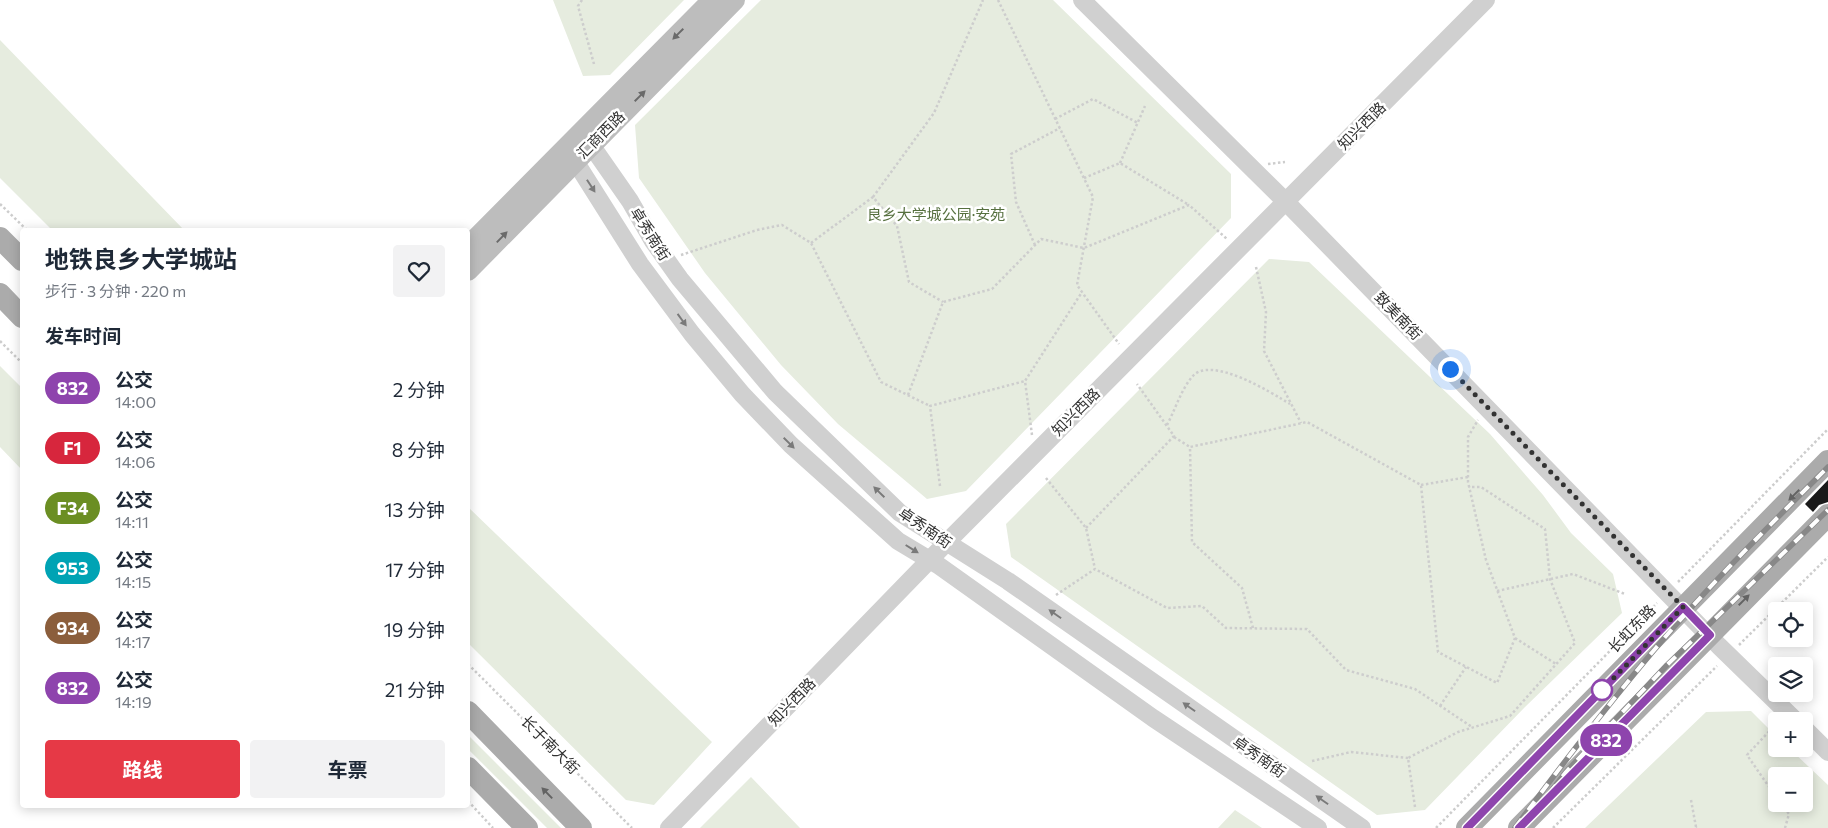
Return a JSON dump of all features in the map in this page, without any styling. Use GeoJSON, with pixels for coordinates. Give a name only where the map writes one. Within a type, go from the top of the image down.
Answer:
{"type":"FeatureCollection","features":[{"type":"Feature","properties":{"kind":"main road","name":"汇商西路"},"geometry":{"type":"LineString","coordinates":[[587,137],[712,0]]}},
{"type":"Feature","properties":{"kind":"main road","name":"汇商西路"},"geometry":{"type":"LineString","coordinates":[[470,244],[735,0]]}},
{"type":"Feature","properties":{"kind":"main road","name":"汇商西路"},"geometry":{"type":"LineString","coordinates":[[470,270],[571,152]]}},
{"type":"Feature","properties":{"kind":"main road"},"geometry":{"type":"LineString","coordinates":[[0,238],[20,258]]}},
{"type":"Feature","properties":{"kind":"main road"},"geometry":{"type":"LineString","coordinates":[[0,294],[20,315]]}},
{"type":"Feature","properties":{"kind":"main road","name":"长虹东路"},"geometry":{"type":"LineString","coordinates":[[1467,828],[1675,600],[1828,461]]}},
{"type":"Feature","properties":{"kind":"main road"},"geometry":{"type":"LineString","coordinates":[[1519,828],[1828,515]]}},
{"type":"Feature","properties":{"kind":"main road"},"geometry":{"type":"LineString","coordinates":[[470,714],[581,828]]}},
{"type":"Feature","properties":{"kind":"main road"},"geometry":{"type":"LineString","coordinates":[[470,770],[527,828]]}},
{"type":"Feature","properties":{"kind":"street","name":"致美南街"},"geometry":{"type":"LineString","coordinates":[[1082,0],[1286,202],[1728,655],[1787,712]]}},
{"type":"Feature","properties":{"kind":"street","name":"知兴西路"},"geometry":{"type":"LineString","coordinates":[[669,828],[947,542],[1486,0]]}},
{"type":"Feature","properties":{"kind":"street","name":"卓秀南街"},"geometry":{"type":"LineString","coordinates":[[587,137],[680,279],[775,392],[900,513],[1008,581],[1362,828]]}},
{"type":"Feature","properties":{"kind":"street","name":"卓秀南街"},"geometry":{"type":"LineString","coordinates":[[571,152],[640,264],[692,334],[742,394],[791,445],[898,540],[1153,718],[1318,828]]}},
{"type":"Feature","properties":{"kind":"street"},"geometry":{"type":"LineString","coordinates":[[1813,737],[1828,752]]}},
{"type":"Feature","properties":{"kind":"path"},"geometry":{"type":"LineString","coordinates":[[582,0],[578,6],[594,64]]}},
{"type":"Feature","properties":{"kind":"path"},"geometry":{"type":"LineString","coordinates":[[811,243],[872,197],[934,113],[983,0]]}},
{"type":"Feature","properties":{"kind":"path"},"geometry":{"type":"LineString","coordinates":[[998,0],[1093,197],[1077,285],[1120,344]]}},
{"type":"Feature","properties":{"kind":"path"},"geometry":{"type":"LineString","coordinates":[[1055,118],[1093,99],[1138,123]]}},
{"type":"Feature","properties":{"kind":"path"},"geometry":{"type":"LineString","coordinates":[[1084,178],[1120,163],[1145,106]]}},
{"type":"Feature","properties":{"kind":"path"},"geometry":{"type":"LineString","coordinates":[[1035,245],[1016,202],[1011,154],[1060,128]]}},
{"type":"Feature","properties":{"kind":"path"},"geometry":{"type":"LineString","coordinates":[[1120,163],[1189,205],[1228,240]]}},
{"type":"Feature","properties":{"kind":"path"},"geometry":{"type":"LineString","coordinates":[[872,197],[897,226],[908,282],[944,302],[992,289],[1041,239],[1084,248],[1189,205]]}},
{"type":"Feature","properties":{"kind":"path"},"geometry":{"type":"LineString","coordinates":[[0,204],[25,228]]}},
{"type":"Feature","properties":{"kind":"path"},"geometry":{"type":"LineString","coordinates":[[681,255],[757,230],[782,225],[811,243],[881,382],[930,406],[1025,381]]}},
{"type":"Feature","properties":{"kind":"path"},"geometry":{"type":"LineString","coordinates":[[1256,267],[1266,312],[1264,351],[1301,423]]}},
{"type":"Feature","properties":{"kind":"path"},"geometry":{"type":"LineString","coordinates":[[1032,439],[1025,381],[1082,292]]}},
{"type":"Feature","properties":{"kind":"path"},"geometry":{"type":"LineString","coordinates":[[908,395],[944,302]]}},
{"type":"Feature","properties":{"kind":"path"},"geometry":{"type":"LineString","coordinates":[[0,340],[20,361]]}},
{"type":"Feature","properties":{"kind":"path"},"geometry":{"type":"LineString","coordinates":[[1166,425],[1193,375],[1207,370],[1244,378],[1292,404]]}},
{"type":"Feature","properties":{"kind":"path"},"geometry":{"type":"LineString","coordinates":[[1137,384],[1174,436],[1190,447],[1307,422],[1421,485],[1468,477]]}},
{"type":"Feature","properties":{"kind":"path"},"geometry":{"type":"LineString","coordinates":[[930,406],[940,486]]}},
{"type":"Feature","properties":{"kind":"path"},"geometry":{"type":"LineString","coordinates":[[1479,418],[1468,437],[1468,477],[1486,560],[1515,638],[1556,664]]}},
{"type":"Feature","properties":{"kind":"path","name":"长虹东路"},"geometry":{"type":"LineString","coordinates":[[1436,828],[1675,600],[1828,429]]}},
{"type":"Feature","properties":{"kind":"path"},"geometry":{"type":"LineString","coordinates":[[1086,528],[1174,436]]}},
{"type":"Feature","properties":{"kind":"path"},"geometry":{"type":"LineString","coordinates":[[1190,447],[1192,542],[1242,588],[1253,628]]}},
{"type":"Feature","properties":{"kind":"path"},"geometry":{"type":"LineString","coordinates":[[1046,478],[1086,528],[1095,569],[1167,608],[1202,606],[1226,628],[1307,629],[1346,670],[1416,689],[1472,727]]}},
{"type":"Feature","properties":{"kind":"path"},"geometry":{"type":"LineString","coordinates":[[1421,485],[1438,652],[1497,683],[1515,638]]}},
{"type":"Feature","properties":{"kind":"path"},"geometry":{"type":"LineString","coordinates":[[1312,761],[1351,752],[1408,758],[1458,732],[1510,716],[1575,643],[1550,579],[1545,529],[1481,487],[1469,488]]}},
{"type":"Feature","properties":{"kind":"path"},"geometry":{"type":"LineString","coordinates":[[1553,828],[1828,557]]}},
{"type":"Feature","properties":{"kind":"path"},"geometry":{"type":"LineString","coordinates":[[1056,595],[1095,569]]}},
{"type":"Feature","properties":{"kind":"path"},"geometry":{"type":"LineString","coordinates":[[1498,591],[1573,574],[1624,594]]}},
{"type":"Feature","properties":{"kind":"path","name":"长于南大街"},"geometry":{"type":"LineString","coordinates":[[470,666],[632,828]]}},
{"type":"Feature","properties":{"kind":"path"},"geometry":{"type":"LineString","coordinates":[[1440,706],[1466,667]]}},
{"type":"Feature","properties":{"kind":"path"},"geometry":{"type":"LineString","coordinates":[[1768,733],[1747,755],[1768,785]]}},
{"type":"Feature","properties":{"kind":"path"},"geometry":{"type":"LineString","coordinates":[[1408,758],[1415,807]]}},
{"type":"Feature","properties":{"kind":"path"},"geometry":{"type":"LineString","coordinates":[[1690,800],[1696,827],[1694,828]]}},
{"type":"Feature","properties":{"kind":"path"},"geometry":{"type":"LineString","coordinates":[[470,803],[493,828]]}},
{"type":"Feature","properties":{"kind":"path"},"geometry":{"type":"LineString","coordinates":[[1786,828],[1789,814],[1787,812]]}},
{"type":"Feature","properties":{"kind":"green space"},"geometry":{"type":"Polygon","coordinates":[[[553,0],[684,0],[610,75],[583,76],[553,0]]]}},
{"type":"Feature","properties":{"kind":"green space","name":"良乡大学城公园·安苑"},"geometry":{"type":"Polygon","coordinates":[[[761,0],[1053,0],[1231,174],[1231,218],[966,491],[927,499],[838,424],[781,365],[705,273],[639,178],[635,125],[761,0]]]}},
{"type":"Feature","properties":{"kind":"green space"},"geometry":{"type":"Polygon","coordinates":[[[0,40],[182,228],[50,228],[0,178],[0,40]]]}},
{"type":"Feature","properties":{"kind":"green space"},"geometry":{"type":"Polygon","coordinates":[[[1269,259],[1309,262],[1490,434],[1543,495],[1571,533],[1613,574],[1622,613],[1525,707],[1425,810],[1377,815],[1011,557],[1006,524],[1269,259]]]}},
{"type":"Feature","properties":{"kind":"green space"},"geometry":{"type":"Polygon","coordinates":[[[0,366],[20,386],[20,468],[0,447],[0,366]]]}},
{"type":"Feature","properties":{"kind":"green space"},"geometry":{"type":"Polygon","coordinates":[[[470,509],[712,742],[654,805],[626,800],[470,645],[470,509]]]}},
{"type":"Feature","properties":{"kind":"green space"},"geometry":{"type":"Polygon","coordinates":[[[1751,711],[1768,728],[1768,757],[1798,757],[1809,767],[1768,767],[1768,812],[1813,812],[1813,771],[1828,785],[1828,828],[1585,828],[1706,712],[1751,711]]]}},
{"type":"Feature","properties":{"kind":"green space"},"geometry":{"type":"Polygon","coordinates":[[[470,737],[561,828],[547,828],[470,751],[470,737]]]}},
{"type":"Feature","properties":{"kind":"green space"},"geometry":{"type":"Polygon","coordinates":[[[751,777],[800,828],[700,828],[751,777]]]}},
{"type":"Feature","properties":{"kind":"green space"},"geometry":{"type":"Polygon","coordinates":[[[1235,810],[1262,828],[1218,828],[1235,810]]]}},
{"type":"Feature","properties":{"kind":"building"},"geometry":{"type":"Polygon","coordinates":[[[1828,480],[1828,502],[1819,505],[1813,512],[1805,504],[1828,480]]]}},
{"type":"Feature","properties":{"kind":"railway"},"geometry":{"type":"LineString","coordinates":[[1515,828],[1601,715],[1676,625],[1740,556],[1828,467]]}},
{"type":"Feature","properties":{"kind":"railway"},"geometry":{"type":"LineString","coordinates":[[1549,794],[1566,772],[1667,665],[1828,510]]}},
{"type":"Feature","properties":{"kind":"bus line","name":"832"},"geometry":{"type":"LineString","coordinates":[[1467,828],[1683,607],[1710,635],[1519,828]]}},
{"type":"Feature","properties":{"kind":"route"},"geometry":{"type":"LineString","coordinates":[[1450,369],[1683,607],[1602,690]]}}]}
